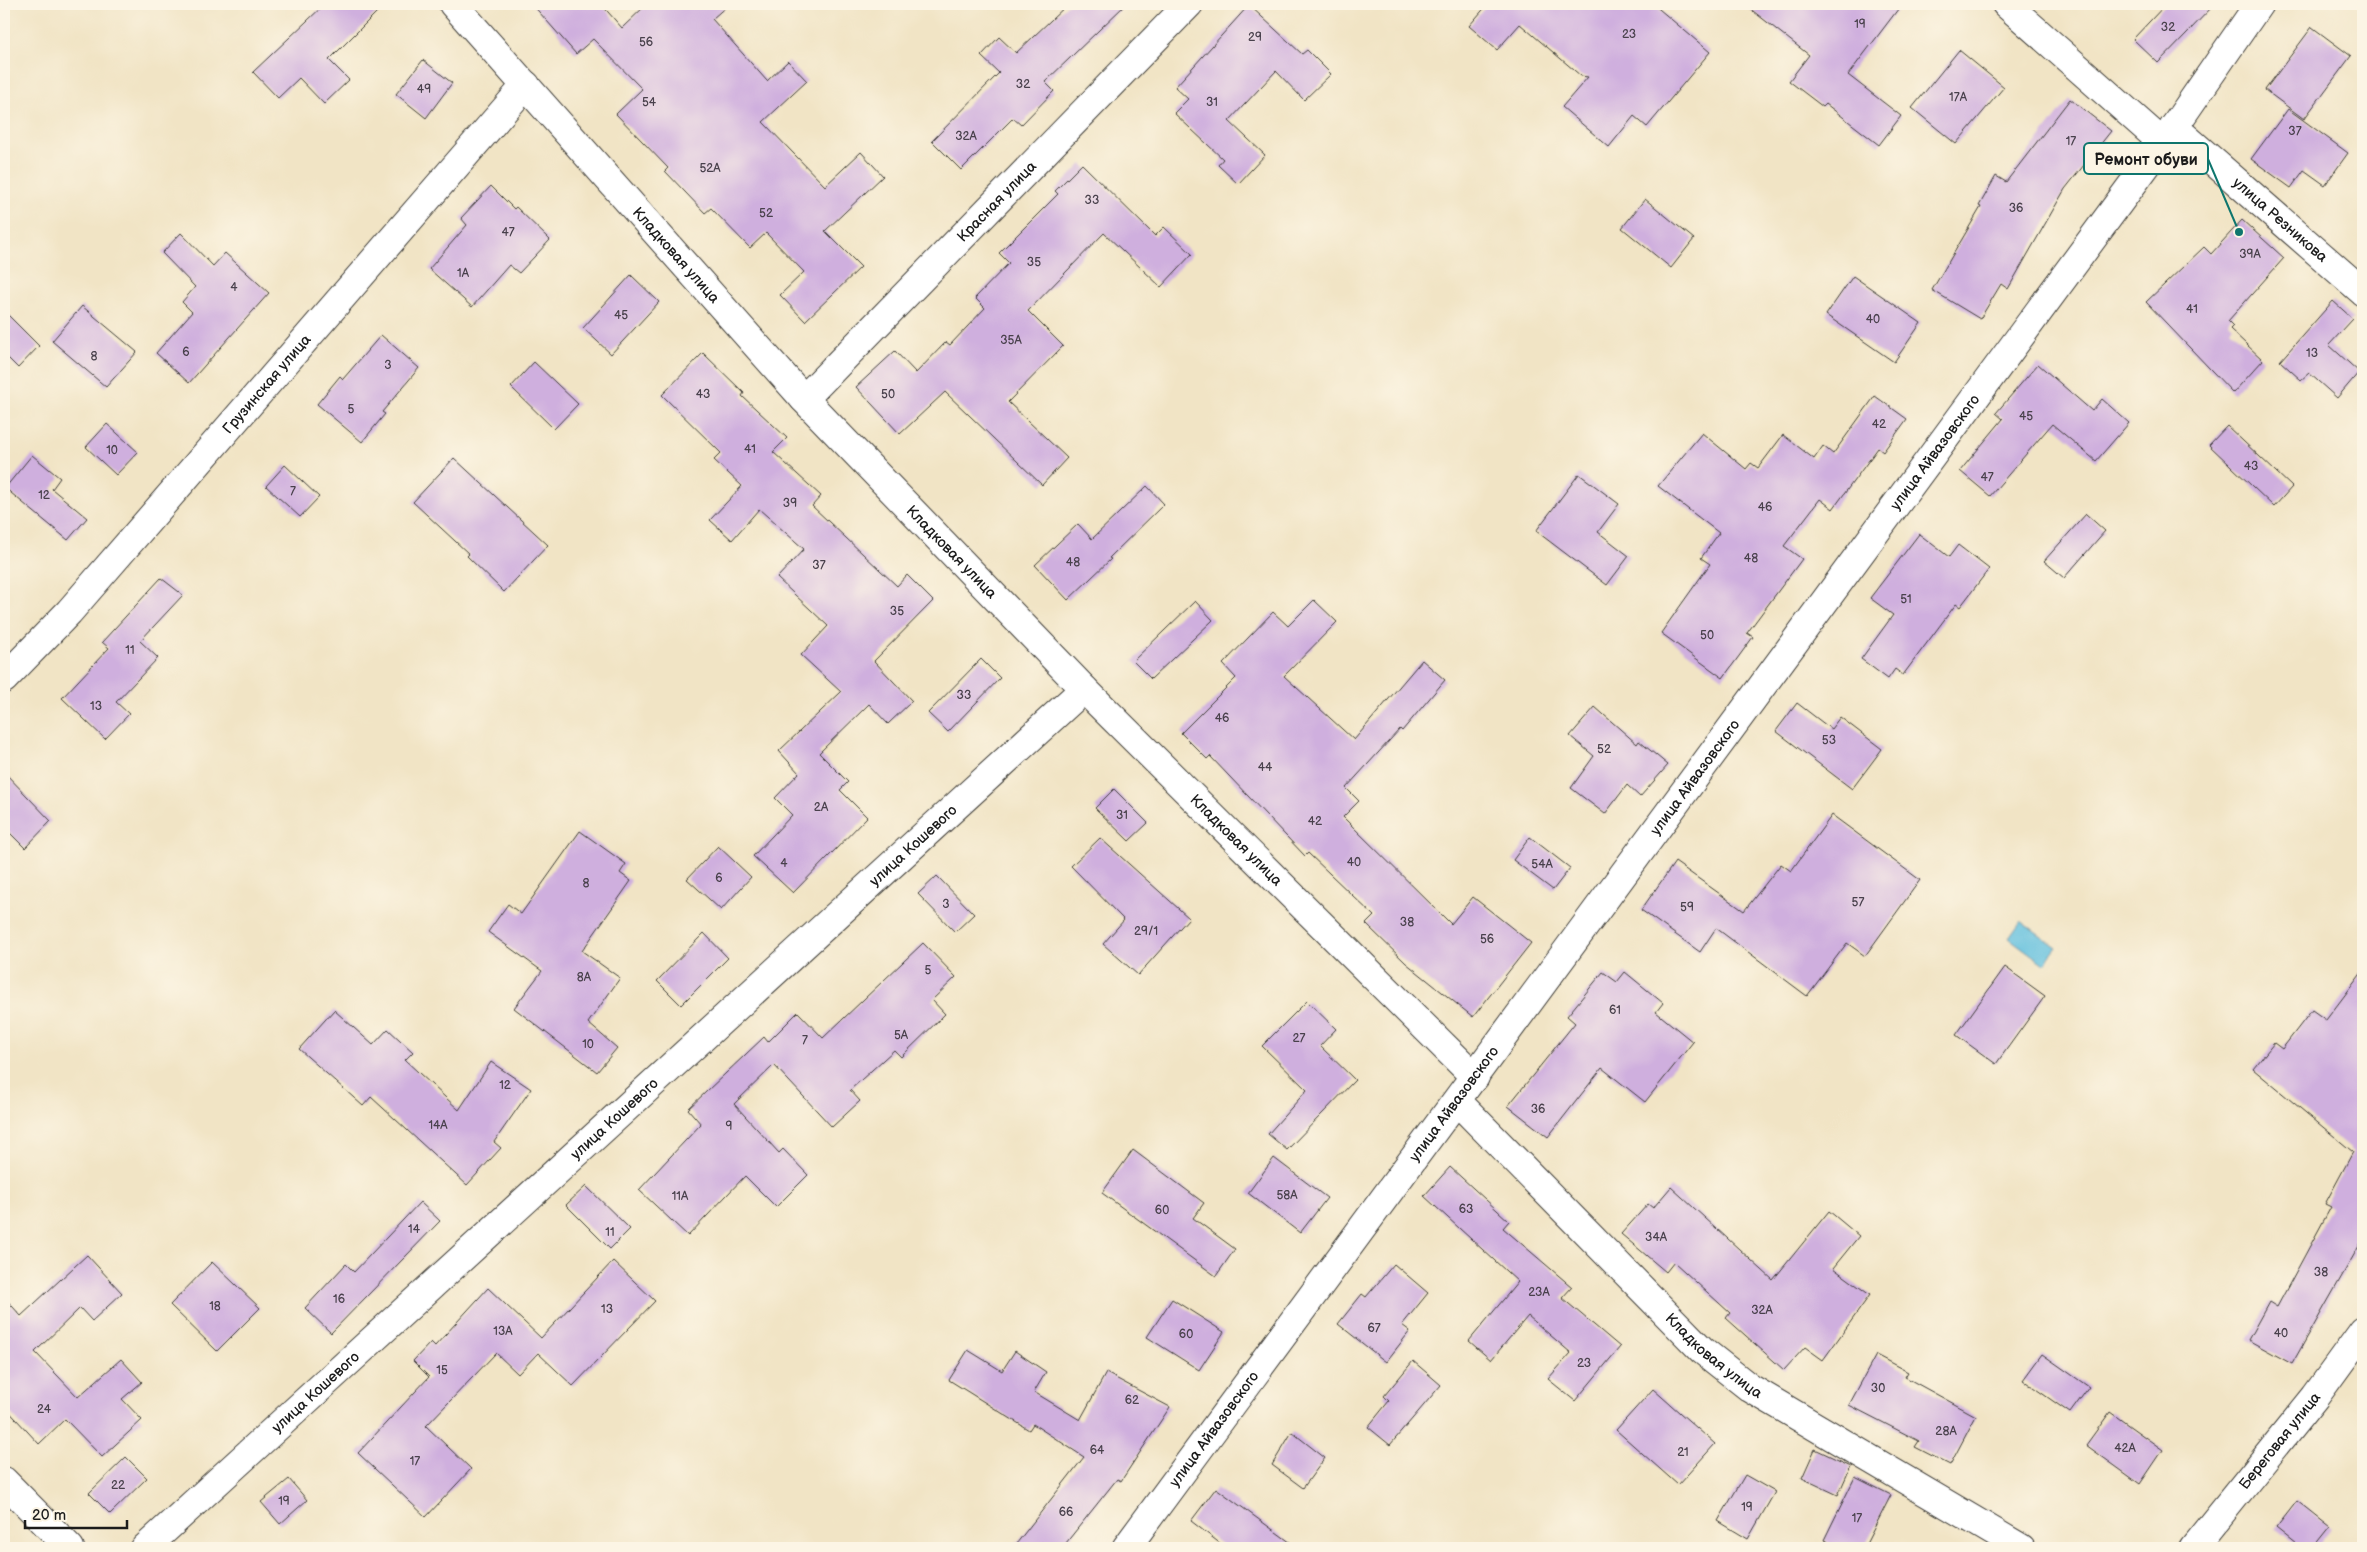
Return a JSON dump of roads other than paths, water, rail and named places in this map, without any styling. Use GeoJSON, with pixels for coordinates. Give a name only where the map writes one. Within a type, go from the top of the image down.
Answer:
{"type":"FeatureCollection","features":[{"type":"Feature","properties":{"kind":"street","name":"Кладковая улица"},"geometry":{"type":"LineString","coordinates":[[453,4],[804,399],[1084,690],[1475,1077]]}},
{"type":"Feature","properties":{"kind":"street","name":"Красная улица"},"geometry":{"type":"LineString","coordinates":[[804,399],[1189,4]]}},
{"type":"Feature","properties":{"kind":"street","name":"улица Резникова"},"geometry":{"type":"LineString","coordinates":[[2006,4],[2363,292]]}},
{"type":"Feature","properties":{"kind":"street","name":"улица Айвазовского"},"geometry":{"type":"LineString","coordinates":[[1126,1548],[2168,135],[2259,4]]}},
{"type":"Feature","properties":{"kind":"street","name":"Грузинская улица"},"geometry":{"type":"LineString","coordinates":[[4,679],[69,612],[526,85]]}},
{"type":"Feature","properties":{"kind":"street","name":"улица Кошевого"},"geometry":{"type":"LineString","coordinates":[[144,1548],[1084,690]]}},
{"type":"Feature","properties":{"kind":"street","name":"Кладковая улица"},"geometry":{"type":"LineString","coordinates":[[1456,1101],[1702,1350],[1758,1392],[2021,1548]]}},
{"type":"Feature","properties":{"kind":"street","name":"Береговая улица"},"geometry":{"type":"LineString","coordinates":[[2194,1548],[2315,1397],[2363,1332]]}},
{"type":"Feature","properties":{"kind":"street"},"geometry":{"type":"LineString","coordinates":[[4,1480],[70,1548]]}},
{"type":"Feature","properties":{"kind":"water"},"geometry":{"type":"Polygon","coordinates":[[[2021,921],[2057,947],[2044,964],[2009,938],[2021,921]]]}},
{"type":"Feature","properties":{"kind":"place","name":"Ремонт обуви"},"geometry":{"type":"Point","coordinates":[2239,232]}}]}
